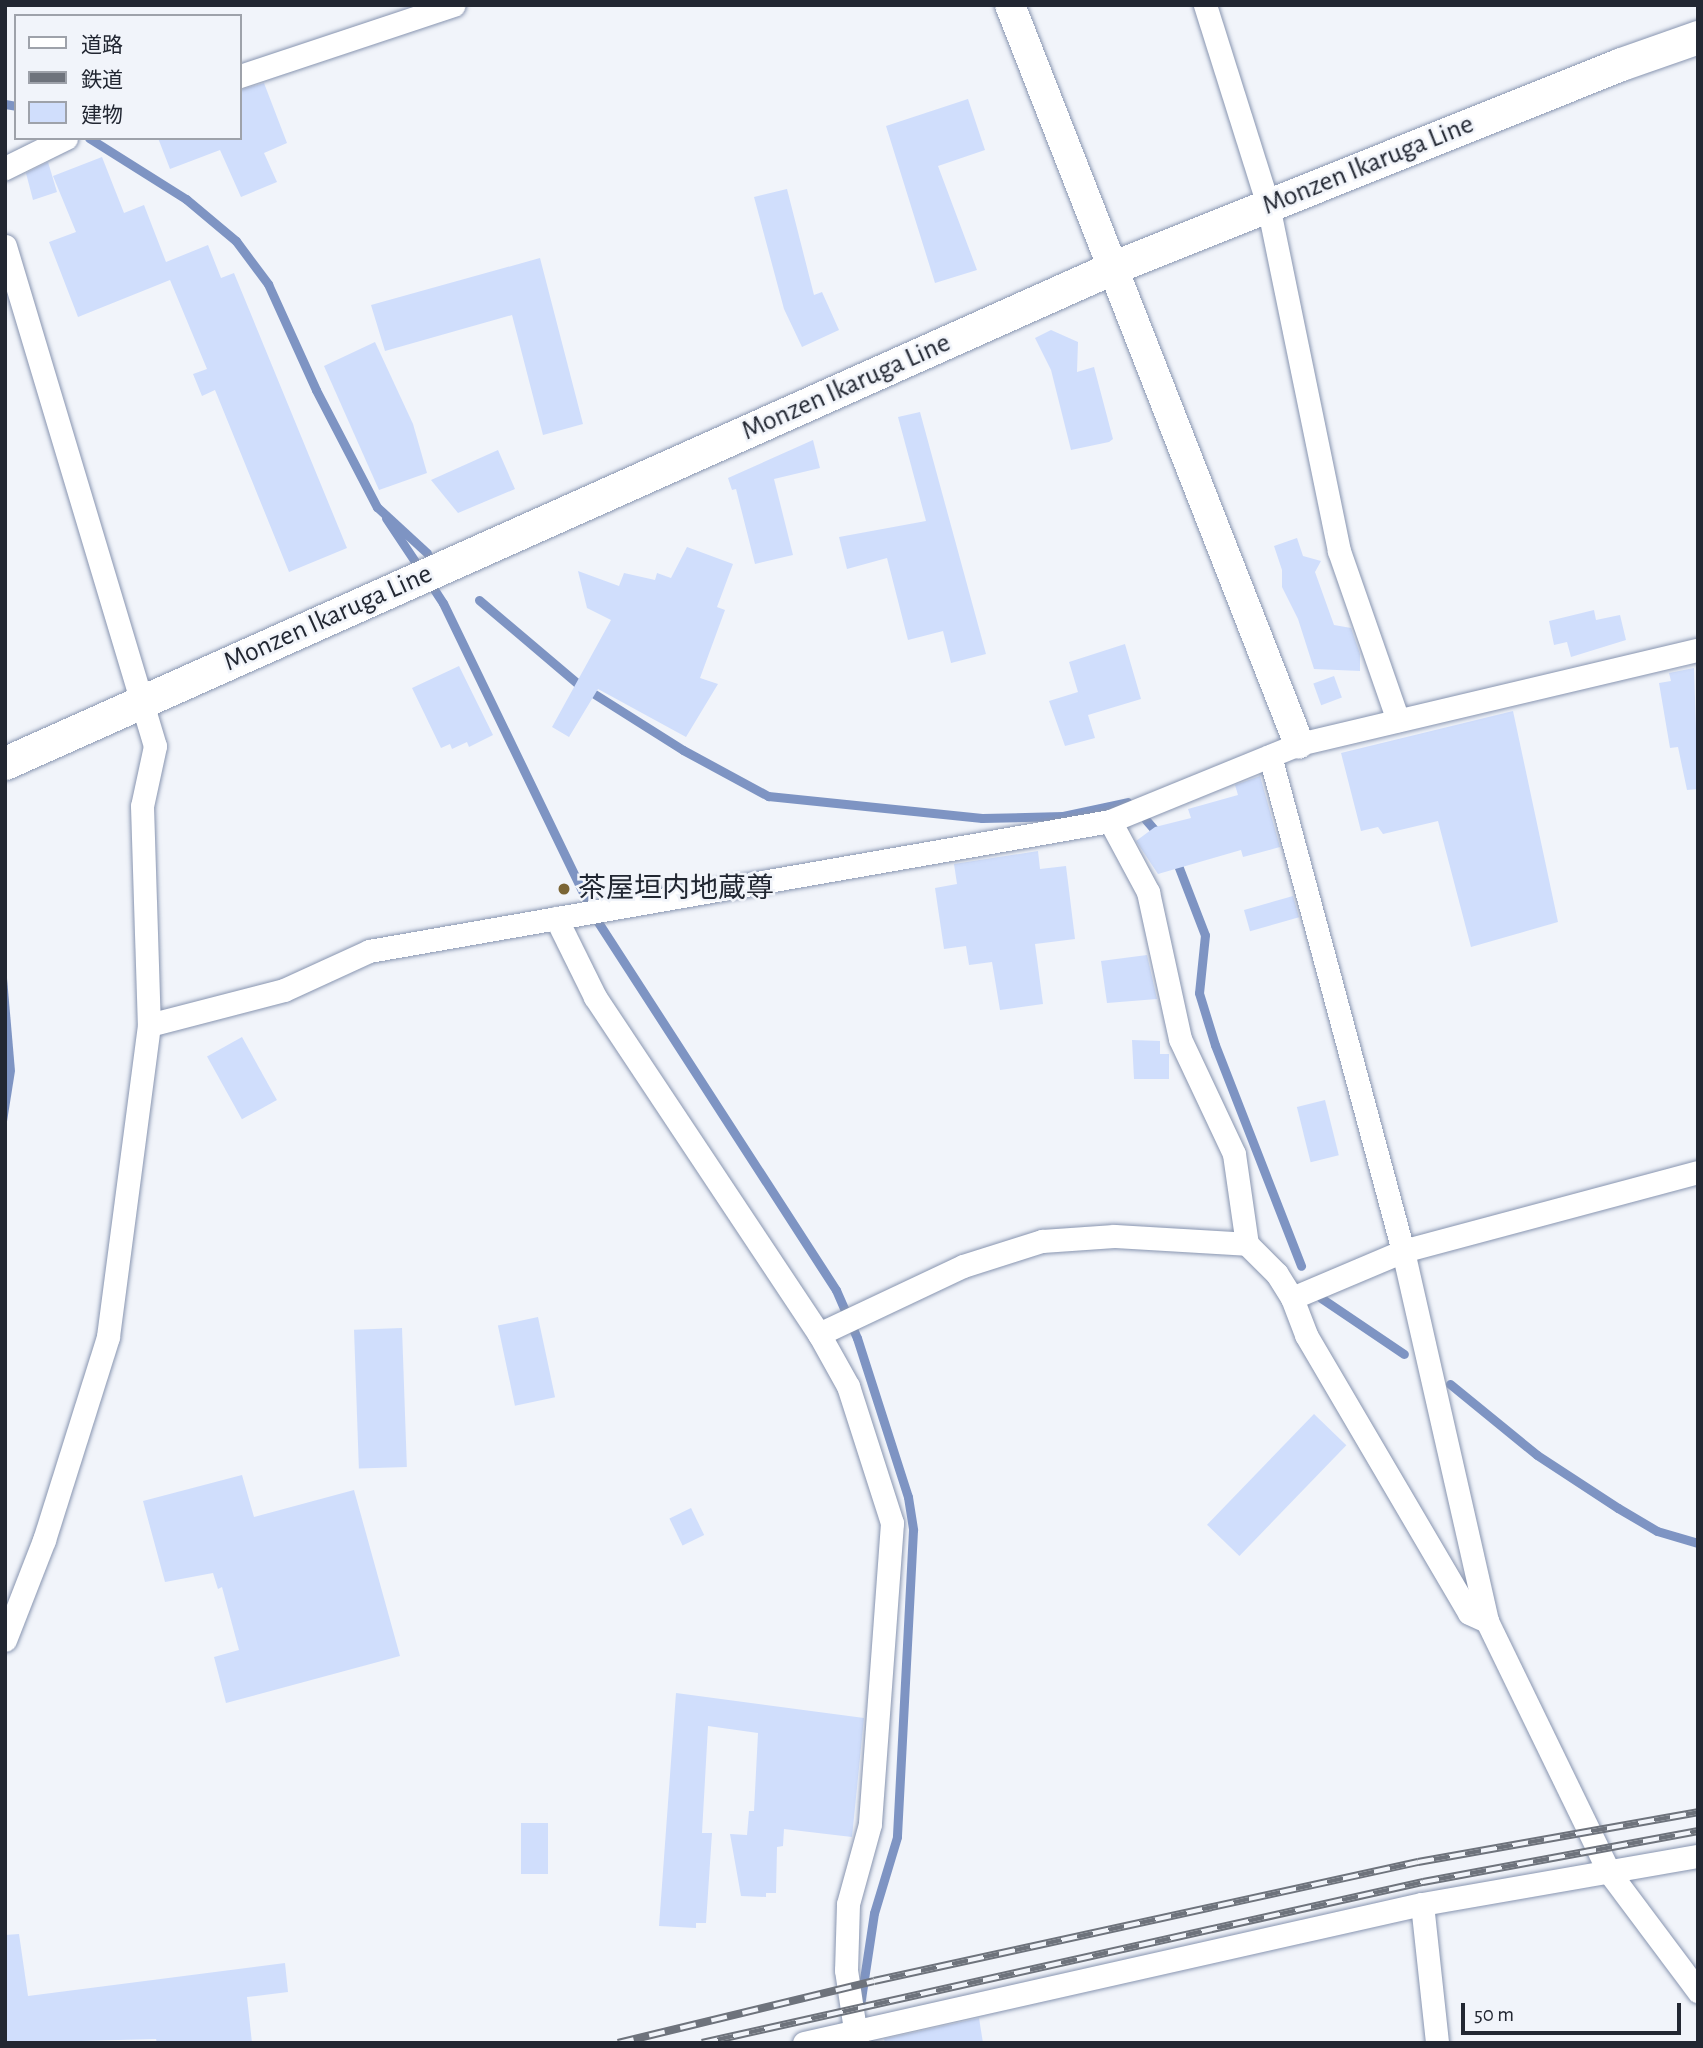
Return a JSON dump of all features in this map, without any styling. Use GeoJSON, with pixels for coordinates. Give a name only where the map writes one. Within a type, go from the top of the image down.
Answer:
{"type":"FeatureCollection","features":[{"type":"Feature","properties":{"kind":"main road","name":"Monzen Ikaruga Line"},"geometry":{"type":"LineString","coordinates":[[5,763],[1112,268],[1698,37]]}},
{"type":"Feature","properties":{"kind":"street"},"geometry":{"type":"LineString","coordinates":[[242,75],[454,5]]}},
{"type":"Feature","properties":{"kind":"street"},"geometry":{"type":"LineString","coordinates":[[1010,5],[1299,744]]}},
{"type":"Feature","properties":{"kind":"street"},"geometry":{"type":"LineString","coordinates":[[1206,5],[1268,205],[1339,551],[1398,720]]}},
{"type":"Feature","properties":{"kind":"street"},"geometry":{"type":"LineString","coordinates":[[5,168],[62,140]]}},
{"type":"Feature","properties":{"kind":"street"},"geometry":{"type":"LineString","coordinates":[[5,246],[135,705],[155,746],[142,806],[149,1025],[138,1131],[108,1337],[44,1540],[5,1640]]}},
{"type":"Feature","properties":{"kind":"street"},"geometry":{"type":"LineString","coordinates":[[149,1025],[284,990],[369,951],[1110,821],[1299,744],[1698,650]]}},
{"type":"Feature","properties":{"kind":"street"},"geometry":{"type":"LineString","coordinates":[[1270,756],[1403,1251],[1486,1620],[1609,1872],[1698,1991]]}},
{"type":"Feature","properties":{"kind":"street"},"geometry":{"type":"LineString","coordinates":[[1110,821],[1149,892],[1180,1039],[1234,1154],[1247,1244],[1277,1274],[1292,1298],[1307,1335],[1469,1613],[1486,1620]]}},
{"type":"Feature","properties":{"kind":"street"},"geometry":{"type":"LineString","coordinates":[[556,918],[595,997],[819,1334],[848,1386],[891,1523],[870,1824],[848,1904],[846,1970],[858,2036]]}},
{"type":"Feature","properties":{"kind":"street"},"geometry":{"type":"LineString","coordinates":[[1292,1298],[1403,1251],[1698,1172]]}},
{"type":"Feature","properties":{"kind":"street"},"geometry":{"type":"LineString","coordinates":[[819,1334],[963,1266],[1042,1241],[1114,1236],[1247,1244]]}},
{"type":"Feature","properties":{"kind":"street"},"geometry":{"type":"LineString","coordinates":[[804,2043],[858,2036],[1422,1904],[1698,1856]]}},
{"type":"Feature","properties":{"kind":"street"},"geometry":{"type":"LineString","coordinates":[[1422,1904],[1437,2043]]}},
{"type":"Feature","properties":{"kind":"water"},"geometry":{"type":"Polygon","coordinates":[[[5,955],[15,1071],[5,1134],[5,955]]]}},
{"type":"Feature","properties":{"kind":"building"},"geometry":{"type":"Polygon","coordinates":[[[264,83],[287,143],[264,153],[277,182],[241,197],[220,150],[170,169],[159,140],[242,140],[242,89],[264,83]]]}},
{"type":"Feature","properties":{"kind":"building"},"geometry":{"type":"Polygon","coordinates":[[[968,99],[985,150],[938,166],[977,270],[935,283],[886,126],[968,99]]]}},
{"type":"Feature","properties":{"kind":"building"},"geometry":{"type":"Polygon","coordinates":[[[102,157],[124,213],[144,205],[166,262],[208,245],[221,278],[234,273],[347,548],[289,572],[215,390],[202,396],[193,374],[207,369],[170,280],[78,317],[49,242],[76,232],[53,176],[102,157]]]}},
{"type":"Feature","properties":{"kind":"building"},"geometry":{"type":"Polygon","coordinates":[[[48,162],[57,192],[33,200],[26,173],[48,162]]]}},
{"type":"Feature","properties":{"kind":"building"},"geometry":{"type":"Polygon","coordinates":[[[787,189],[814,295],[822,292],[839,330],[802,347],[784,309],[754,197],[787,189]]]}},
{"type":"Feature","properties":{"kind":"building"},"geometry":{"type":"Polygon","coordinates":[[[540,258],[583,424],[543,435],[512,315],[385,351],[371,305],[540,258]]]}},
{"type":"Feature","properties":{"kind":"building"},"geometry":{"type":"Polygon","coordinates":[[[1051,330],[1078,342],[1077,372],[1094,367],[1113,439],[1109,442],[1071,450],[1051,370],[1035,338],[1051,330]]]}},
{"type":"Feature","properties":{"kind":"building"},"geometry":{"type":"Polygon","coordinates":[[[375,342],[413,424],[427,473],[379,490],[324,366],[375,342]]]}},
{"type":"Feature","properties":{"kind":"building"},"geometry":{"type":"Polygon","coordinates":[[[920,412],[986,654],[951,663],[943,631],[908,640],[887,558],[847,569],[839,537],[926,521],[898,417],[920,412]]]}},
{"type":"Feature","properties":{"kind":"building"},"geometry":{"type":"Polygon","coordinates":[[[813,440],[820,468],[774,479],[793,555],[755,564],[736,489],[732,490],[728,478],[813,440]]]}},
{"type":"Feature","properties":{"kind":"building"},"geometry":{"type":"Polygon","coordinates":[[[498,450],[515,489],[458,513],[431,480],[498,450]]]}},
{"type":"Feature","properties":{"kind":"building"},"geometry":{"type":"Polygon","coordinates":[[[1297,538],[1303,556],[1321,561],[1315,572],[1334,625],[1351,628],[1360,654],[1360,671],[1314,669],[1298,619],[1282,587],[1282,570],[1274,546],[1297,538]]]}},
{"type":"Feature","properties":{"kind":"building"},"geometry":{"type":"Polygon","coordinates":[[[687,547],[733,564],[717,607],[725,610],[700,678],[718,684],[686,737],[598,689],[569,737],[552,727],[611,620],[587,608],[578,571],[619,586],[624,573],[655,580],[657,573],[671,578],[687,547]]]}},
{"type":"Feature","properties":{"kind":"building"},"geometry":{"type":"Polygon","coordinates":[[[1594,610],[1596,620],[1620,615],[1626,640],[1571,657],[1567,642],[1554,645],[1549,621],[1594,610]]]}},
{"type":"Feature","properties":{"kind":"building"},"geometry":{"type":"Polygon","coordinates":[[[1125,644],[1141,699],[1088,715],[1095,738],[1065,746],[1049,701],[1078,692],[1069,662],[1125,644]]]}},
{"type":"Feature","properties":{"kind":"building"},"geometry":{"type":"Polygon","coordinates":[[[459,666],[493,735],[469,747],[467,742],[452,749],[450,744],[441,748],[412,688],[459,666]]]}},
{"type":"Feature","properties":{"kind":"building"},"geometry":{"type":"Polygon","coordinates":[[[1694,668],[1698,789],[1687,790],[1678,747],[1670,748],[1659,683],[1671,681],[1669,673],[1694,668]]]}},
{"type":"Feature","properties":{"kind":"building"},"geometry":{"type":"Polygon","coordinates":[[[1334,676],[1342,698],[1321,705],[1313,684],[1334,676]]]}},
{"type":"Feature","properties":{"kind":"building"},"geometry":{"type":"Polygon","coordinates":[[[1513,711],[1558,922],[1471,947],[1438,821],[1383,834],[1378,827],[1361,831],[1341,753],[1513,711]]]}},
{"type":"Feature","properties":{"kind":"building"},"geometry":{"type":"Polygon","coordinates":[[[1260,776],[1280,847],[1243,857],[1241,850],[1158,874],[1136,841],[1155,827],[1191,818],[1188,809],[1238,795],[1235,785],[1260,776]]]}},
{"type":"Feature","properties":{"kind":"building"},"geometry":{"type":"Polygon","coordinates":[[[1038,851],[1040,869],[1066,866],[1075,939],[1035,944],[1043,1004],[1000,1010],[992,962],[969,965],[966,946],[944,949],[935,888],[957,884],[954,864],[1038,851]]]}},
{"type":"Feature","properties":{"kind":"building"},"geometry":{"type":"Polygon","coordinates":[[[1293,896],[1299,917],[1250,931],[1244,910],[1293,896]]]}},
{"type":"Feature","properties":{"kind":"building"},"geometry":{"type":"Polygon","coordinates":[[[1147,955],[1157,999],[1107,1003],[1101,961],[1147,955]]]}},
{"type":"Feature","properties":{"kind":"building"},"geometry":{"type":"Polygon","coordinates":[[[242,1037],[277,1100],[242,1119],[207,1056],[242,1037]]]}},
{"type":"Feature","properties":{"kind":"building"},"geometry":{"type":"Polygon","coordinates":[[[1132,1040],[1160,1041],[1160,1054],[1169,1054],[1169,1079],[1134,1079],[1132,1040]]]}},
{"type":"Feature","properties":{"kind":"building"},"geometry":{"type":"Polygon","coordinates":[[[1325,1100],[1339,1155],[1311,1162],[1297,1107],[1325,1100]]]}},
{"type":"Feature","properties":{"kind":"building"},"geometry":{"type":"Polygon","coordinates":[[[538,1317],[555,1397],[515,1406],[498,1326],[538,1317]]]}},
{"type":"Feature","properties":{"kind":"building"},"geometry":{"type":"Polygon","coordinates":[[[402,1328],[407,1467],[359,1469],[354,1330],[402,1328]]]}},
{"type":"Feature","properties":{"kind":"building"},"geometry":{"type":"Polygon","coordinates":[[[1314,1414],[1346,1445],[1239,1556],[1207,1525],[1314,1414]]]}},
{"type":"Feature","properties":{"kind":"building"},"geometry":{"type":"Polygon","coordinates":[[[242,1475],[254,1517],[354,1490],[400,1656],[226,1703],[214,1657],[239,1650],[222,1587],[218,1589],[213,1573],[165,1582],[143,1501],[242,1475]]]}},
{"type":"Feature","properties":{"kind":"building"},"geometry":{"type":"Polygon","coordinates":[[[691,1508],[704,1535],[683,1545],[669,1519],[691,1508]]]}},
{"type":"Feature","properties":{"kind":"building"},"geometry":{"type":"Polygon","coordinates":[[[676,1693],[864,1718],[852,1837],[784,1829],[783,1846],[777,1847],[776,1893],[766,1893],[766,1897],[741,1896],[730,1834],[747,1835],[749,1811],[754,1811],[758,1733],[708,1726],[702,1833],[712,1833],[706,1923],[696,1923],[696,1928],[659,1926],[676,1693]]]}},
{"type":"Feature","properties":{"kind":"building"},"geometry":{"type":"Polygon","coordinates":[[[521,1823],[548,1823],[548,1874],[521,1874],[521,1823]]]}},
{"type":"Feature","properties":{"kind":"building"},"geometry":{"type":"Polygon","coordinates":[[[19,1934],[28,1996],[285,1963],[288,1992],[247,1997],[252,2043],[157,2043],[156,2039],[5,2043],[5,1935],[19,1934]]]}},
{"type":"Feature","properties":{"kind":"building"},"geometry":{"type":"Polygon","coordinates":[[[979,2018],[983,2043],[885,2043],[884,2039],[979,2018]]]}},
{"type":"Feature","properties":{"kind":"waterway"},"geometry":{"type":"LineString","coordinates":[[5,104],[14,106]]}},
{"type":"Feature","properties":{"kind":"waterway"},"geometry":{"type":"LineString","coordinates":[[92,140],[186,199],[236,241],[268,284],[316,390],[377,507],[427,553]]}},
{"type":"Feature","properties":{"kind":"waterway"},"geometry":{"type":"LineString","coordinates":[[386,518],[420,569]]}},
{"type":"Feature","properties":{"kind":"waterway"},"geometry":{"type":"LineString","coordinates":[[428,580],[443,603],[596,919],[836,1290],[857,1338],[908,1497],[913,1530],[897,1837],[874,1913],[860,2006]]}},
{"type":"Feature","properties":{"kind":"waterway"},"geometry":{"type":"LineString","coordinates":[[479,600],[577,683],[683,750],[768,796],[982,818],[1063,816],[1128,802]]}},
{"type":"Feature","properties":{"kind":"waterway"},"geometry":{"type":"LineString","coordinates":[[1146,820],[1161,837]]}},
{"type":"Feature","properties":{"kind":"waterway"},"geometry":{"type":"LineString","coordinates":[[1176,860],[1205,935],[1199,993],[1215,1045],[1301,1266]]}},
{"type":"Feature","properties":{"kind":"waterway"},"geometry":{"type":"LineString","coordinates":[[1321,1298],[1404,1354]]}},
{"type":"Feature","properties":{"kind":"waterway"},"geometry":{"type":"LineString","coordinates":[[1450,1384],[1537,1455],[1618,1508],[1657,1531],[1698,1543]]}},
{"type":"Feature","properties":{"kind":"railway"},"geometry":{"type":"LineString","coordinates":[[618,2043],[874,1981],[1418,1862],[1698,1812]]}},
{"type":"Feature","properties":{"kind":"railway"},"geometry":{"type":"LineString","coordinates":[[702,2043],[1423,1882],[1698,1831]]}},
{"type":"Feature","properties":{"kind":"place","name":"茶屋垣内地蔵尊"},"geometry":{"type":"Point","coordinates":[564,889]}}]}
